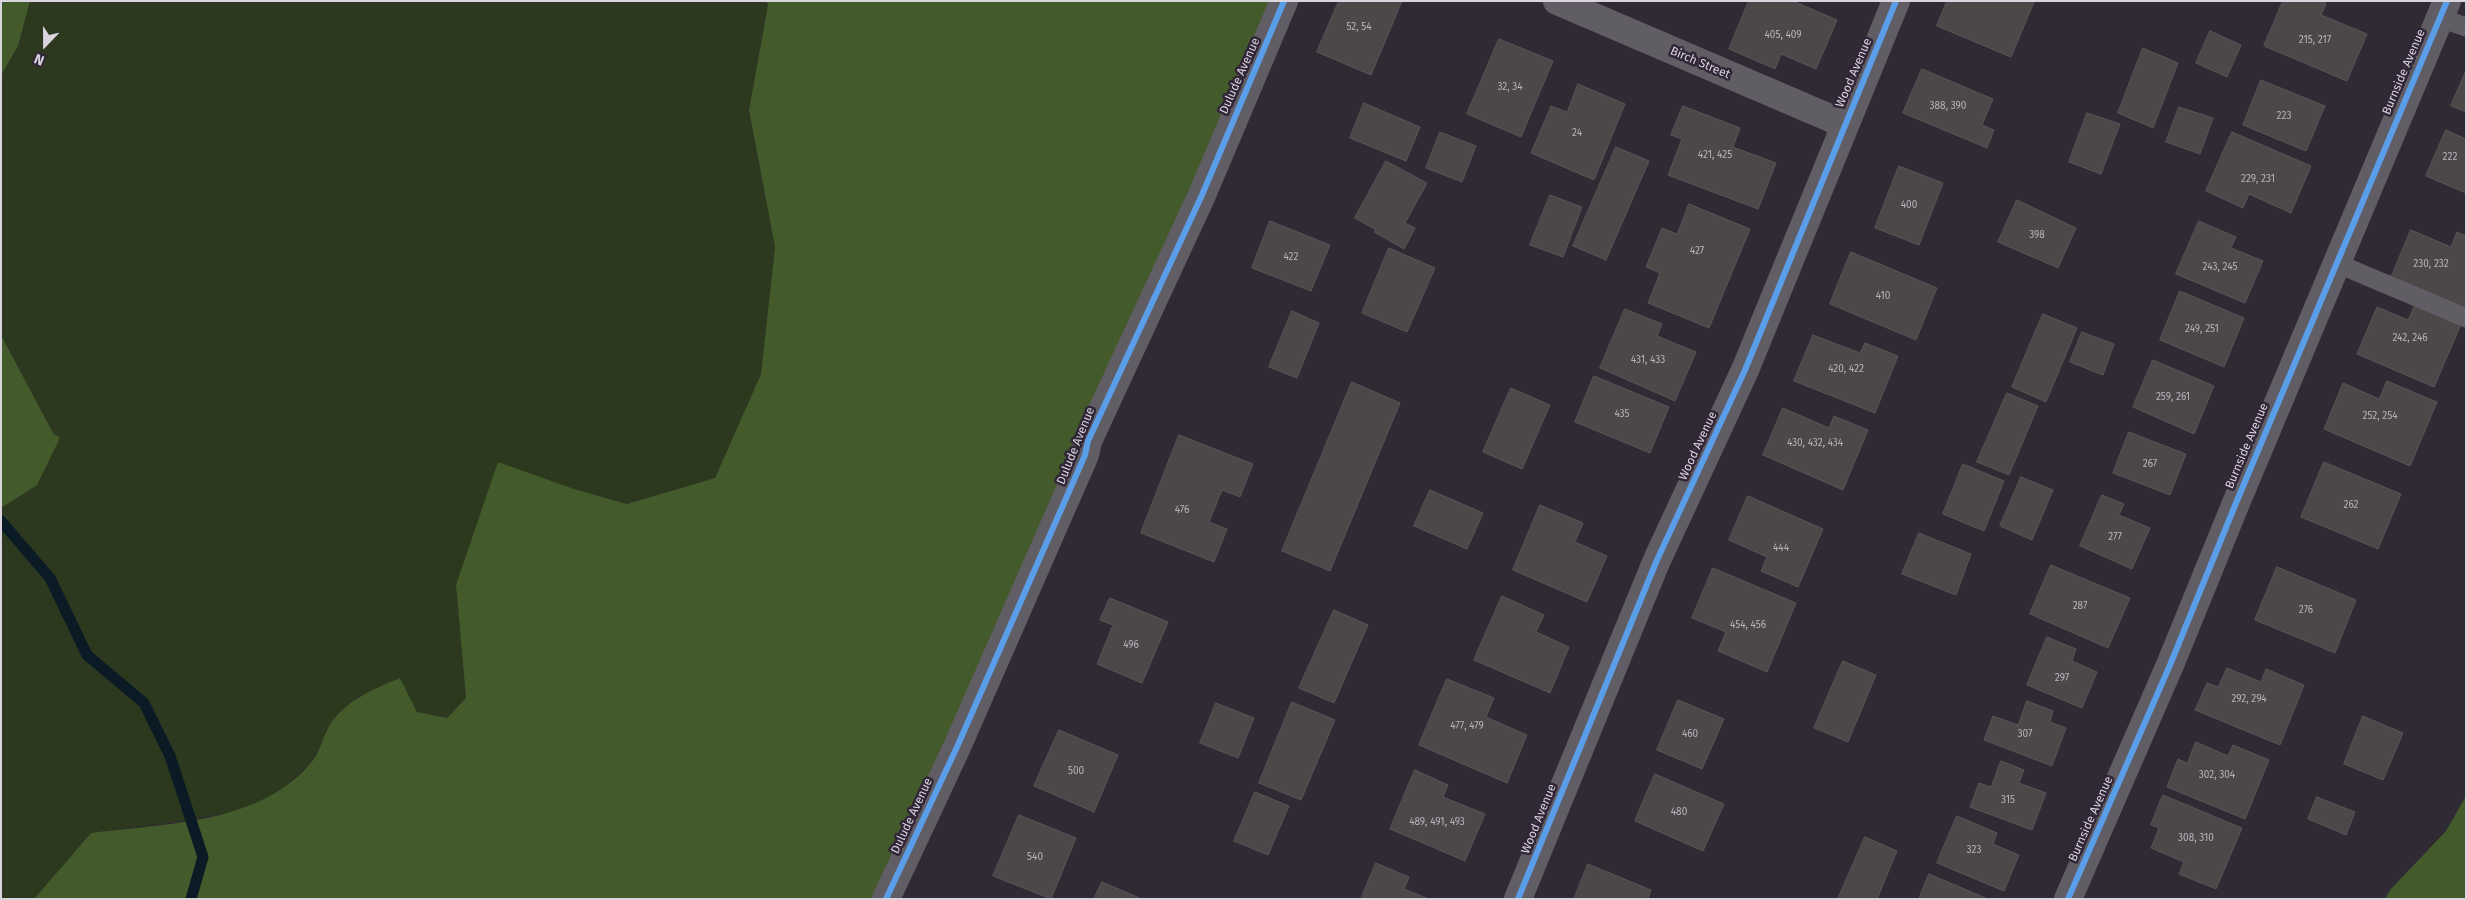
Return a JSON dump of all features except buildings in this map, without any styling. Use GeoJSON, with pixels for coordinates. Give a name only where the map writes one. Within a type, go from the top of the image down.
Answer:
{"type":"FeatureCollection","features":[{"type":"Feature","properties":{"kind":"street","name":"Dulude Avenue"},"geometry":{"type":"LineString","coordinates":[[886,899],[957,747],[1085,455],[1088,441],[1202,195],[1284,1]]}},
{"type":"Feature","properties":{"kind":"street","name":"Birch Street"},"geometry":{"type":"LineString","coordinates":[[1557,1],[1844,124]]}},
{"type":"Feature","properties":{"kind":"street","name":"Wood Avenue"},"geometry":{"type":"LineString","coordinates":[[1518,899],[1657,560],[1745,370],[1844,124],[1896,1]]}},
{"type":"Feature","properties":{"kind":"street","name":"Burnside Avenue"},"geometry":{"type":"LineString","coordinates":[[2068,899],[2170,665],[2336,263],[2444,9]]}},
{"type":"Feature","properties":{"kind":"lane"},"geometry":{"type":"LineString","coordinates":[[2444,9],[2466,27]]}},
{"type":"Feature","properties":{"kind":"lane"},"geometry":{"type":"LineString","coordinates":[[2336,263],[2466,318]]}},
{"type":"Feature","properties":{"kind":"green space"},"geometry":{"type":"Polygon","coordinates":[[[1,1],[30,1],[18,46],[1,75],[1,1]]]}},
{"type":"Feature","properties":{"kind":"green space"},"geometry":{"type":"Polygon","coordinates":[[[30,1],[766,1],[768,5],[749,110],[775,247],[761,374],[715,478],[627,504],[574,489],[456,585],[466,698],[447,718],[417,712],[400,678],[358,697],[332,723],[311,763],[279,792],[242,810],[182,821],[91,833],[34,899],[1,899],[1,508],[37,485],[60,438],[53,433],[1,335],[1,75],[18,46],[30,1]]]}},
{"type":"Feature","properties":{"kind":"green space"},"geometry":{"type":"Polygon","coordinates":[[[766,1],[1275,1],[885,899],[34,899],[91,833],[208,818],[237,810],[264,799],[288,784],[310,764],[331,723],[345,707],[381,686],[400,678],[417,712],[447,718],[466,698],[456,585],[498,462],[574,489],[627,504],[715,478],[761,374],[775,247],[749,110],[768,5],[766,1]]]}},
{"type":"Feature","properties":{"kind":"green space"},"geometry":{"type":"Polygon","coordinates":[[[1,335],[53,433],[60,438],[37,485],[1,508],[1,335]]]}},
{"type":"Feature","properties":{"kind":"green space"},"geometry":{"type":"Polygon","coordinates":[[[2466,796],[2466,899],[2385,899],[2390,890],[2446,831],[2466,796]]]}},
{"type":"Feature","properties":{"kind":"waterway"},"geometry":{"type":"LineString","coordinates":[[1,521],[50,578],[87,655],[144,703],[170,756],[203,857],[191,899]]}},
{"type":"Feature","properties":{"kind":"cycle path"},"geometry":{"type":"LineString","coordinates":[[886,899],[957,747],[1085,455],[1088,441],[1202,195],[1284,1]]}},
{"type":"Feature","properties":{"kind":"cycle path"},"geometry":{"type":"LineString","coordinates":[[1518,899],[1657,560],[1745,370],[1896,1]]}},
{"type":"Feature","properties":{"kind":"cycle path"},"geometry":{"type":"LineString","coordinates":[[2068,899],[2170,665],[2447,1]]}}]}
